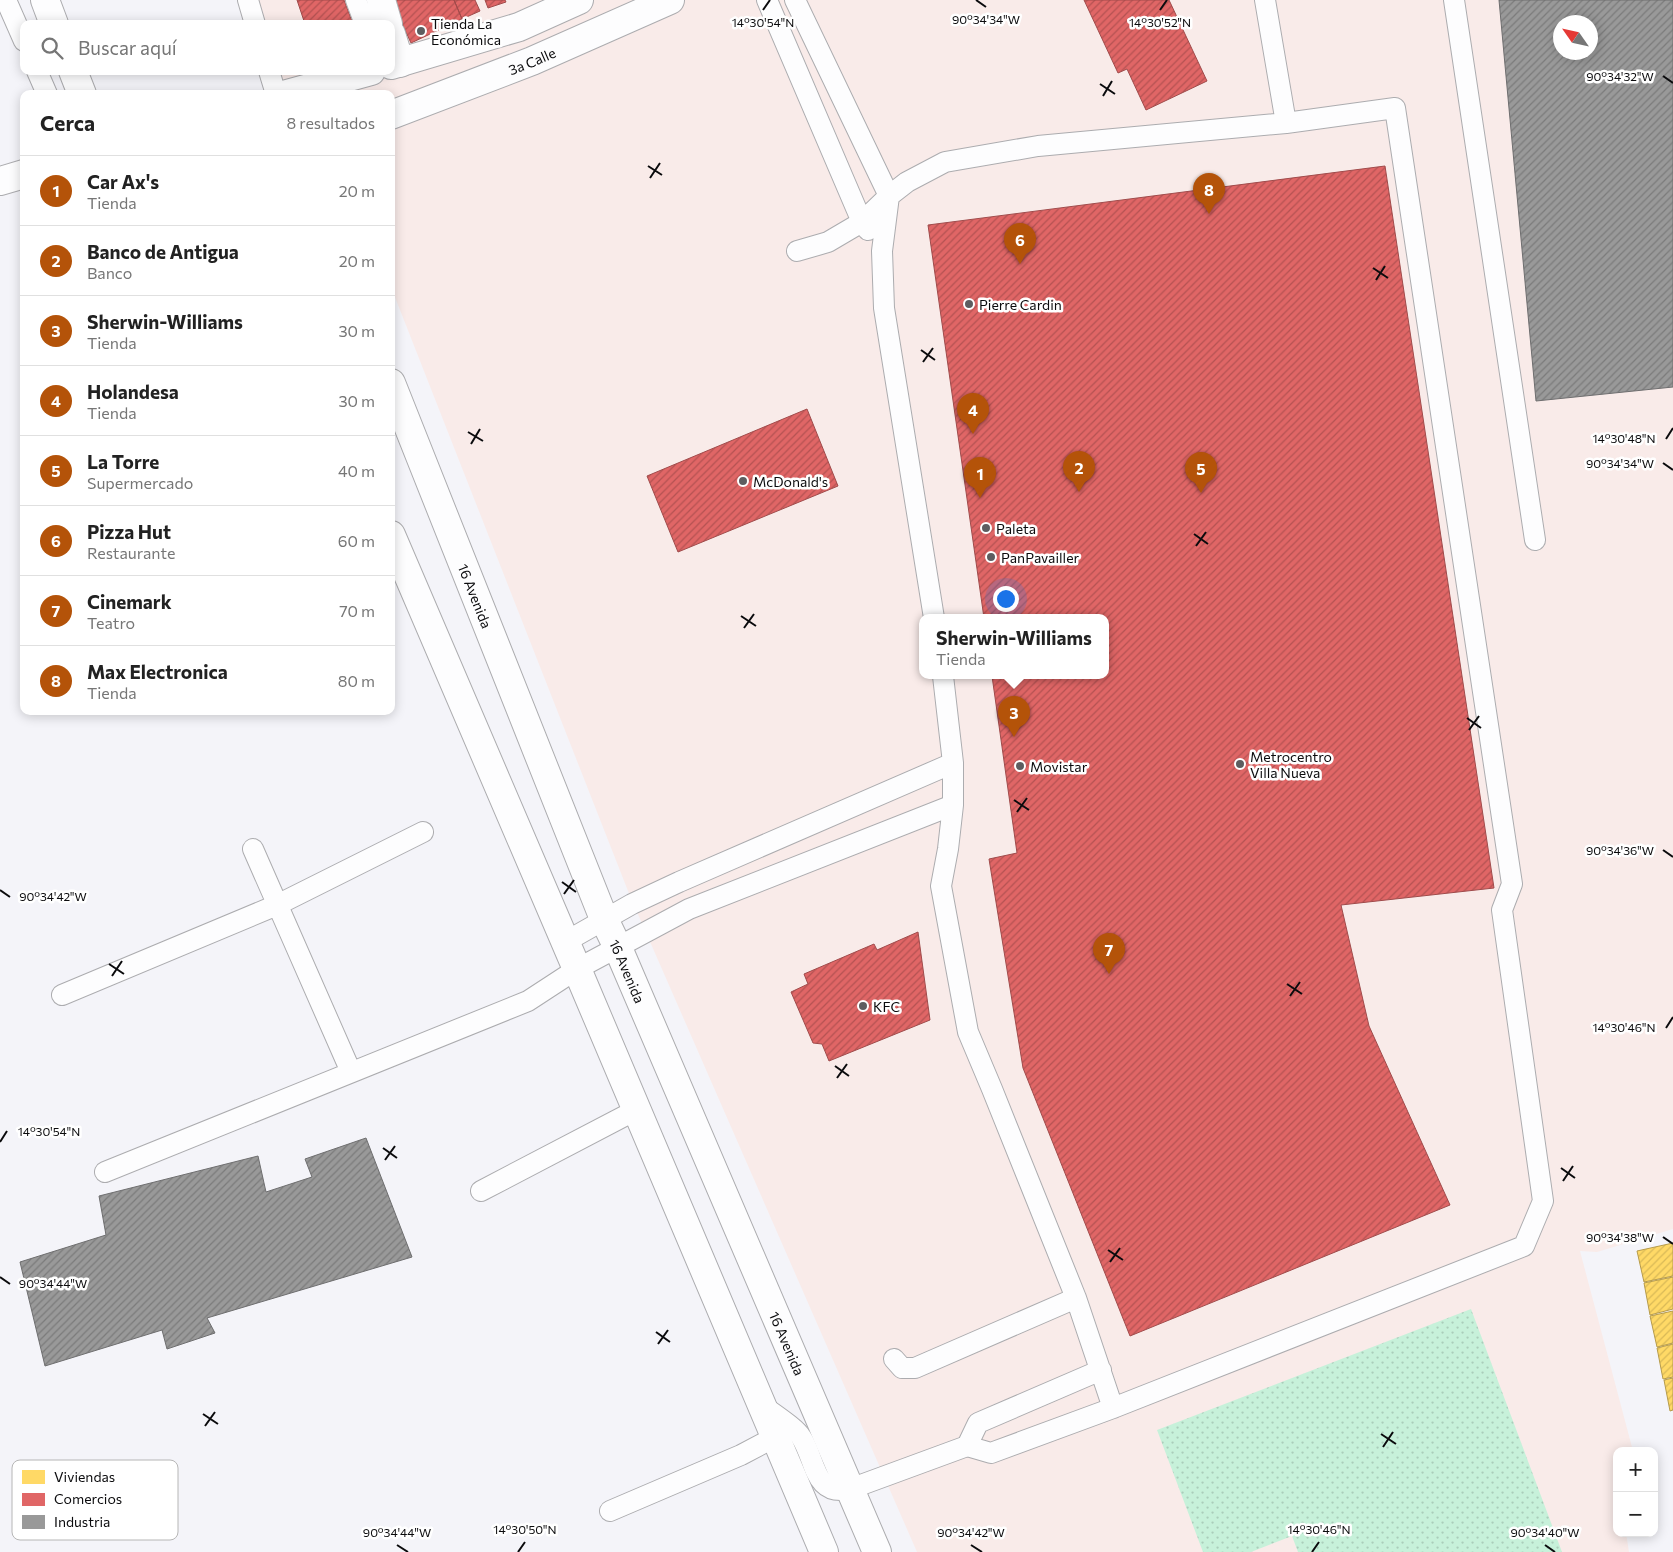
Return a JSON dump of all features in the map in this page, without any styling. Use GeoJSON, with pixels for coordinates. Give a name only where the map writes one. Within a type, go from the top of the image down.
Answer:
{"type":"FeatureCollection","features":[{"type":"Feature","properties":{"kind":"main road"},"geometry":{"type":"LineString","coordinates":[[44,0],[52,20]]}},
{"type":"Feature","properties":{"kind":"main road"},"geometry":{"type":"LineString","coordinates":[[380,0],[387,20]]}},
{"type":"Feature","properties":{"kind":"main road"},"geometry":{"type":"LineString","coordinates":[[396,64],[519,27],[547,7],[579,0]]}},
{"type":"Feature","properties":{"kind":"main road","name":"3a Calle"},"geometry":{"type":"LineString","coordinates":[[395,115],[532,61],[670,0]]}},
{"type":"Feature","properties":{"kind":"main road"},"geometry":{"type":"LineString","coordinates":[[75,75],[80,90]]}},
{"type":"Feature","properties":{"kind":"main road"},"geometry":{"type":"LineString","coordinates":[[302,90],[356,75]]}},
{"type":"Feature","properties":{"kind":"main road"},"geometry":{"type":"LineString","coordinates":[[0,181],[20,175]]}},
{"type":"Feature","properties":{"kind":"main road","name":"16 Avenida"},"geometry":{"type":"LineString","coordinates":[[395,393],[604,919],[877,1552]]}},
{"type":"Feature","properties":{"kind":"main road"},"geometry":{"type":"LineString","coordinates":[[395,544],[824,1552]]}},
{"type":"Feature","properties":{"kind":"lane"},"geometry":{"type":"LineString","coordinates":[[6,0],[20,32]]}},
{"type":"Feature","properties":{"kind":"lane"},"geometry":{"type":"LineString","coordinates":[[248,0],[254,20]]}},
{"type":"Feature","properties":{"kind":"lane"},"geometry":{"type":"LineString","coordinates":[[356,0],[364,20]]}},
{"type":"Feature","properties":{"kind":"lane"},"geometry":{"type":"LineString","coordinates":[[767,0],[862,222],[882,251]]}},
{"type":"Feature","properties":{"kind":"lane"},"geometry":{"type":"LineString","coordinates":[[795,0],[889,196],[882,251],[884,308],[933,614]]}},
{"type":"Feature","properties":{"kind":"lane"},"geometry":{"type":"LineString","coordinates":[[1265,0],[1286,123]]}},
{"type":"Feature","properties":{"kind":"lane"},"geometry":{"type":"LineString","coordinates":[[1454,0],[1535,540]]}},
{"type":"Feature","properties":{"kind":"lane"},"geometry":{"type":"LineString","coordinates":[[39,75],[44,90]]}},
{"type":"Feature","properties":{"kind":"lane"},"geometry":{"type":"LineString","coordinates":[[270,75],[275,90]]}},
{"type":"Feature","properties":{"kind":"lane"},"geometry":{"type":"LineString","coordinates":[[761,1404],[801,1435],[822,1484],[834,1490],[850,1489],[967,1446],[991,1453],[1113,1408],[1524,1246],[1543,1201],[1502,910],[1512,884],[1395,108],[1286,123],[1038,146],[945,162],[907,182],[862,222],[828,242],[797,251]]}},
{"type":"Feature","properties":{"kind":"lane"},"geometry":{"type":"LineString","coordinates":[[943,679],[953,763],[953,805],[948,849],[941,886],[968,1032],[1076,1298],[1113,1408]]}},
{"type":"Feature","properties":{"kind":"lane"},"geometry":{"type":"LineString","coordinates":[[565,942],[604,919],[679,882],[953,763]]}},
{"type":"Feature","properties":{"kind":"lane"},"geometry":{"type":"LineString","coordinates":[[106,1172],[528,1001],[577,969],[689,909],[953,805]]}},
{"type":"Feature","properties":{"kind":"lane"},"geometry":{"type":"LineString","coordinates":[[62,995],[277,904],[423,832]]}},
{"type":"Feature","properties":{"kind":"lane"},"geometry":{"type":"LineString","coordinates":[[252,849],[351,1072]]}},
{"type":"Feature","properties":{"kind":"lane"},"geometry":{"type":"LineString","coordinates":[[481,1191],[636,1110]]}},
{"type":"Feature","properties":{"kind":"lane"},"geometry":{"type":"LineString","coordinates":[[894,1359],[902,1368],[915,1368],[1076,1298]]}},
{"type":"Feature","properties":{"kind":"lane"},"geometry":{"type":"LineString","coordinates":[[967,1446],[978,1424],[1101,1370]]}},
{"type":"Feature","properties":{"kind":"lane"},"geometry":{"type":"LineString","coordinates":[[610,1511],[741,1455],[775,1437]]}},
{"type":"Feature","properties":{"kind":"shaded area"},"geometry":{"type":"Polygon","coordinates":[[[248,0],[1673,0],[1673,1229],[1597,1252],[1580,1251],[1632,1447],[1613,1447],[1613,1537],[1627,1537],[1629,1552],[917,1552],[630,896],[395,297],[395,90],[275,90],[266,75],[395,75],[395,20],[252,20],[248,0]]]}},
{"type":"Feature","properties":{"kind":"green space"},"geometry":{"type":"Polygon","coordinates":[[[1471,1309],[1562,1552],[1298,1552],[1292,1536],[1251,1552],[1203,1552],[1157,1430],[1471,1309]]]}},
{"type":"Feature","properties":{"kind":"building: Viviendas"},"geometry":{"type":"Polygon","coordinates":[[[1673,1243],[1673,1276],[1644,1282],[1637,1251],[1673,1243]]]}},
{"type":"Feature","properties":{"kind":"building: Viviendas"},"geometry":{"type":"Polygon","coordinates":[[[1673,1277],[1673,1309],[1650,1315],[1644,1283],[1673,1277]]]}},
{"type":"Feature","properties":{"kind":"building: Viviendas"},"geometry":{"type":"Polygon","coordinates":[[[1673,1311],[1673,1343],[1657,1347],[1650,1316],[1673,1311]]]}},
{"type":"Feature","properties":{"kind":"building: Viviendas"},"geometry":{"type":"Polygon","coordinates":[[[1673,1344],[1673,1377],[1663,1379],[1657,1348],[1673,1344]]]}},
{"type":"Feature","properties":{"kind":"building: Viviendas"},"geometry":{"type":"Polygon","coordinates":[[[1673,1378],[1673,1410],[1670,1411],[1664,1380],[1673,1378]]]}},
{"type":"Feature","properties":{"kind":"building: Comercios"},"geometry":{"type":"Polygon","coordinates":[[[297,0],[344,0],[352,20],[304,20],[297,0]]]}},
{"type":"Feature","properties":{"kind":"building: Comercios","name":"Tienda La Económica"},"geometry":{"type":"Polygon","coordinates":[[[391,0],[454,0],[462,19],[411,43],[391,0]]]}},
{"type":"Feature","properties":{"kind":"building: Comercios"},"geometry":{"type":"Polygon","coordinates":[[[454,0],[475,0],[480,11],[462,19],[454,0]]]}},
{"type":"Feature","properties":{"kind":"building: Comercios"},"geometry":{"type":"Polygon","coordinates":[[[485,0],[505,0],[506,2],[488,8],[485,0]]]}},
{"type":"Feature","properties":{"kind":"building: Comercios"},"geometry":{"type":"Polygon","coordinates":[[[1084,0],[1169,0],[1207,81],[1146,110],[1127,69],[1118,73],[1084,0]]]}},
{"type":"Feature","properties":{"kind":"building: Comercios","name":"Metrocentro Villa Nueva"},"geometry":{"type":"Polygon","coordinates":[[[1385,166],[1494,888],[1341,905],[1369,1026],[1450,1205],[1130,1336],[1023,1068],[989,859],[1017,853],[992,679],[1109,679],[1109,614],[983,614],[928,225],[1385,166]]]}},
{"type":"Feature","properties":{"kind":"building: Comercios","name":"McDonald's"},"geometry":{"type":"Polygon","coordinates":[[[807,409],[838,486],[678,552],[647,476],[807,409]]]}},
{"type":"Feature","properties":{"kind":"building: Comercios","name":"KFC"},"geometry":{"type":"Polygon","coordinates":[[[918,932],[930,1020],[829,1061],[822,1044],[813,1043],[791,992],[808,984],[804,974],[874,944],[877,950],[918,932]]]}},
{"type":"Feature","properties":{"kind":"building: Industria"},"geometry":{"type":"Polygon","coordinates":[[[1499,0],[1673,0],[1673,387],[1536,401],[1499,0]]]}},
{"type":"Feature","properties":{"kind":"building: Industria"},"geometry":{"type":"Polygon","coordinates":[[[366,1138],[412,1257],[207,1318],[215,1333],[167,1349],[162,1330],[45,1366],[20,1262],[106,1235],[99,1196],[258,1156],[266,1192],[312,1177],[305,1159],[366,1138]]]}},
{"type":"Feature","properties":{"kind":"place","name":"Tienda La Económica"},"geometry":{"type":"Point","coordinates":[421,31]}},
{"type":"Feature","properties":{"kind":"place","name":"Max Electronica"},"geometry":{"type":"Point","coordinates":[1209,214]}},
{"type":"Feature","properties":{"kind":"place","name":"Pizza Hut"},"geometry":{"type":"Point","coordinates":[1020,264]}},
{"type":"Feature","properties":{"kind":"place","name":"Pierre Cardin"},"geometry":{"type":"Point","coordinates":[969,304]}},
{"type":"Feature","properties":{"kind":"place","name":"Holandesa"},"geometry":{"type":"Point","coordinates":[973,434]}},
{"type":"Feature","properties":{"kind":"place","name":"McDonald's"},"geometry":{"type":"Point","coordinates":[743,481]}},
{"type":"Feature","properties":{"kind":"place","name":"Banco de Antigua"},"geometry":{"type":"Point","coordinates":[1079,492]}},
{"type":"Feature","properties":{"kind":"place","name":"La Torre"},"geometry":{"type":"Point","coordinates":[1201,493]}},
{"type":"Feature","properties":{"kind":"place","name":"Car Ax's"},"geometry":{"type":"Point","coordinates":[980,498]}},
{"type":"Feature","properties":{"kind":"place","name":"Paleta"},"geometry":{"type":"Point","coordinates":[986,528]}},
{"type":"Feature","properties":{"kind":"place","name":"PanPavailler"},"geometry":{"type":"Point","coordinates":[991,557]}},
{"type":"Feature","properties":{"kind":"place","name":"Sherwin-Williams"},"geometry":{"type":"Point","coordinates":[1014,737]}},
{"type":"Feature","properties":{"kind":"place","name":"Metrocentro Villa Nueva"},"geometry":{"type":"Point","coordinates":[1240,764]}},
{"type":"Feature","properties":{"kind":"place","name":"Movistar"},"geometry":{"type":"Point","coordinates":[1020,766]}},
{"type":"Feature","properties":{"kind":"place","name":"Cinemark"},"geometry":{"type":"Point","coordinates":[1109,974]}},
{"type":"Feature","properties":{"kind":"place","name":"KFC"},"geometry":{"type":"Point","coordinates":[863,1006]}}]}
